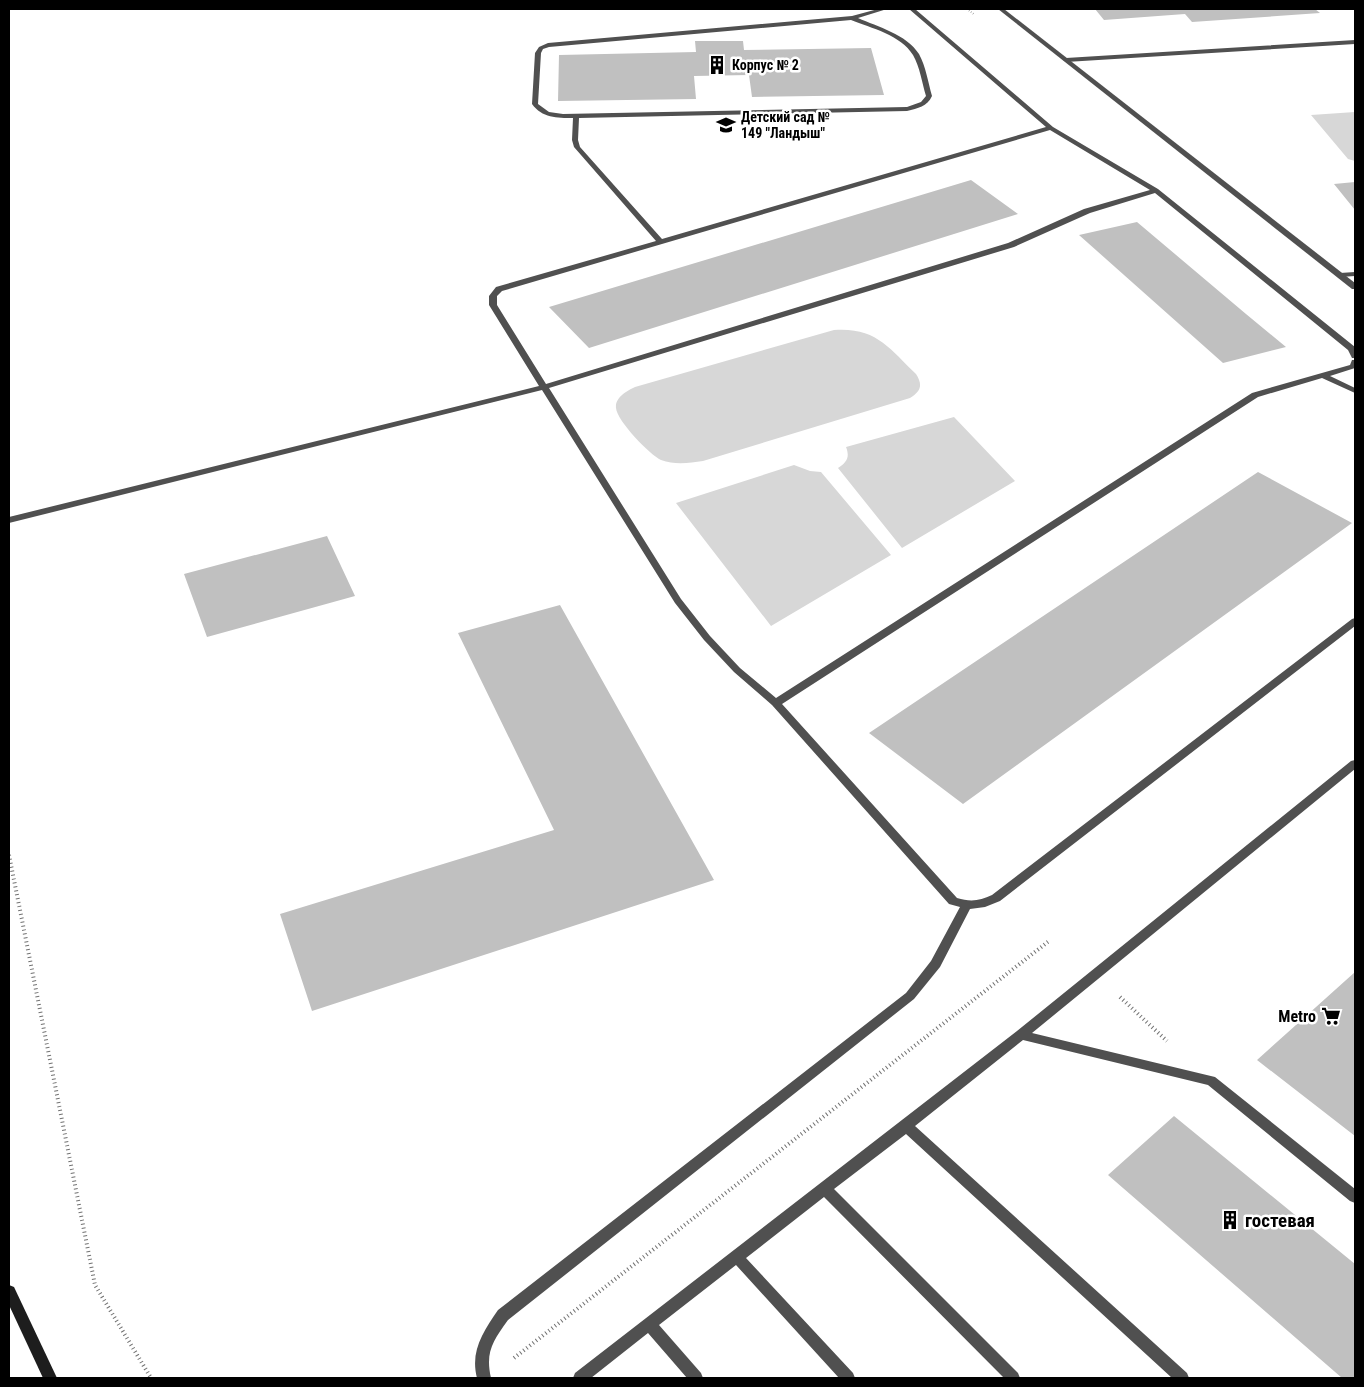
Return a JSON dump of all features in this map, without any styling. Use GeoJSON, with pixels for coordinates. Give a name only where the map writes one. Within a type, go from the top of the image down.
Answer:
{"type":"FeatureCollection","features":[{"type":"Feature","properties":{"kind":"main road"},"geometry":{"type":"LineString","coordinates":[[9,1291],[50,1378]]}},
{"type":"Feature","properties":{"kind":"street"},"geometry":{"type":"LineString","coordinates":[[852,18],[890,35],[910,47],[916,54],[929,96],[926,102],[907,109],[576,116],[550,115],[540,111],[536,104],[538,54],[541,48],[548,45],[852,18],[884,9]]}},
{"type":"Feature","properties":{"kind":"street"},"geometry":{"type":"LineString","coordinates":[[912,9],[1051,128],[1156,190],[1352,349],[1355,356]]}},
{"type":"Feature","properties":{"kind":"street"},"geometry":{"type":"LineString","coordinates":[[1001,9],[1355,287]]}},
{"type":"Feature","properties":{"kind":"street"},"geometry":{"type":"LineString","coordinates":[[1066,60],[1355,42]]}},
{"type":"Feature","properties":{"kind":"street"},"geometry":{"type":"LineString","coordinates":[[576,116],[575,140],[577,147],[661,242]]}},
{"type":"Feature","properties":{"kind":"street"},"geometry":{"type":"LineString","coordinates":[[1051,128],[512,285],[499,290],[493,296],[493,305],[678,601],[706,638],[737,670],[776,703],[953,901],[966,906],[983,906],[996,898],[1355,621]]}},
{"type":"Feature","properties":{"kind":"street"},"geometry":{"type":"LineString","coordinates":[[9,520],[544,387],[1011,245],[1087,212],[1156,190]]}},
{"type":"Feature","properties":{"kind":"street"},"geometry":{"type":"LineString","coordinates":[[1340,275],[1355,274]]}},
{"type":"Feature","properties":{"kind":"street"},"geometry":{"type":"LineString","coordinates":[[776,703],[1255,395],[1354,366],[1355,362]]}},
{"type":"Feature","properties":{"kind":"street"},"geometry":{"type":"LineString","coordinates":[[1322,375],[1355,392]]}},
{"type":"Feature","properties":{"kind":"street"},"geometry":{"type":"LineString","coordinates":[[580,1378],[1022,1035],[1355,764]]}},
{"type":"Feature","properties":{"kind":"street"},"geometry":{"type":"LineString","coordinates":[[484,1378],[480,1366],[485,1340],[503,1315],[910,996],[941,958],[966,906]]}},
{"type":"Feature","properties":{"kind":"street"},"geometry":{"type":"LineString","coordinates":[[1022,1035],[1211,1081],[1355,1197]]}},
{"type":"Feature","properties":{"kind":"street"},"geometry":{"type":"LineString","coordinates":[[906,1126],[1182,1378]]}},
{"type":"Feature","properties":{"kind":"street"},"geometry":{"type":"LineString","coordinates":[[825,1189],[1013,1378]]}},
{"type":"Feature","properties":{"kind":"street"},"geometry":{"type":"LineString","coordinates":[[736,1257],[848,1378]]}},
{"type":"Feature","properties":{"kind":"street"},"geometry":{"type":"LineString","coordinates":[[649,1324],[696,1378]]}},
{"type":"Feature","properties":{"kind":"path"},"geometry":{"type":"LineString","coordinates":[[9,855],[95,1285],[151,1378]]}},
{"type":"Feature","properties":{"kind":"path"},"geometry":{"type":"LineString","coordinates":[[511,1360],[1049,941]]}},
{"type":"Feature","properties":{"kind":"shaded area"},"geometry":{"type":"Polygon","coordinates":[[[1355,112],[1355,161],[1348,159],[1311,115],[1355,112]]]}},
{"type":"Feature","properties":{"kind":"shaded area"},"geometry":{"type":"Polygon","coordinates":[[[834,330],[861,332],[881,341],[916,374],[920,381],[920,388],[917,393],[910,398],[703,461],[687,463],[666,462],[656,457],[642,445],[618,414],[616,408],[617,401],[622,395],[635,387],[834,330]]]}},
{"type":"Feature","properties":{"kind":"shaded area"},"geometry":{"type":"Polygon","coordinates":[[[954,417],[1015,481],[902,548],[838,468],[847,459],[846,447],[954,417]]]}},
{"type":"Feature","properties":{"kind":"shaded area"},"geometry":{"type":"Polygon","coordinates":[[[794,465],[810,471],[821,472],[891,555],[771,626],[676,503],[794,465]]]}},
{"type":"Feature","properties":{"kind":"building"},"geometry":{"type":"Polygon","coordinates":[[[1095,9],[1315,9],[1320,13],[1192,22],[1185,14],[1104,20],[1095,9]]]}},
{"type":"Feature","properties":{"kind":"building","name":"Корпус № 2"},"geometry":{"type":"Polygon","coordinates":[[[695,41],[743,41],[744,50],[871,48],[884,95],[752,97],[749,75],[694,76],[696,99],[558,101],[559,55],[696,52],[695,41]]]}},
{"type":"Feature","properties":{"kind":"building"},"geometry":{"type":"Polygon","coordinates":[[[971,180],[1018,214],[589,348],[549,307],[971,180]]]}},
{"type":"Feature","properties":{"kind":"building"},"geometry":{"type":"Polygon","coordinates":[[[1355,182],[1355,210],[1334,184],[1355,182]]]}},
{"type":"Feature","properties":{"kind":"building"},"geometry":{"type":"Polygon","coordinates":[[[1137,222],[1286,347],[1223,363],[1079,235],[1137,222]]]}},
{"type":"Feature","properties":{"kind":"building"},"geometry":{"type":"Polygon","coordinates":[[[1258,472],[1352,523],[963,804],[869,733],[1258,472]]]}},
{"type":"Feature","properties":{"kind":"building"},"geometry":{"type":"Polygon","coordinates":[[[327,536],[355,596],[207,637],[184,574],[327,536]]]}},
{"type":"Feature","properties":{"kind":"building"},"geometry":{"type":"Polygon","coordinates":[[[560,605],[714,880],[312,1011],[280,914],[554,830],[458,633],[560,605]]]}},
{"type":"Feature","properties":{"kind":"building","name":"Metro"},"geometry":{"type":"Polygon","coordinates":[[[1355,972],[1355,1136],[1257,1060],[1355,972]]]}},
{"type":"Feature","properties":{"kind":"building","name":"гостевая"},"geometry":{"type":"Polygon","coordinates":[[[1174,1116],[1355,1264],[1355,1378],[1342,1378],[1108,1175],[1174,1116]]]}},
{"type":"Feature","properties":{"kind":"place","name":"Корпус № 2"},"geometry":{"type":"Point","coordinates":[717,65]}},
{"type":"Feature","properties":{"kind":"place","name":"Детский сад № 149 \"Ландыш\""},"geometry":{"type":"Point","coordinates":[726,125]}},
{"type":"Feature","properties":{"kind":"place","name":"Metro"},"geometry":{"type":"Point","coordinates":[1331,1016]}},
{"type":"Feature","properties":{"kind":"place","name":"гостевая"},"geometry":{"type":"Point","coordinates":[1230,1220]}}]}
